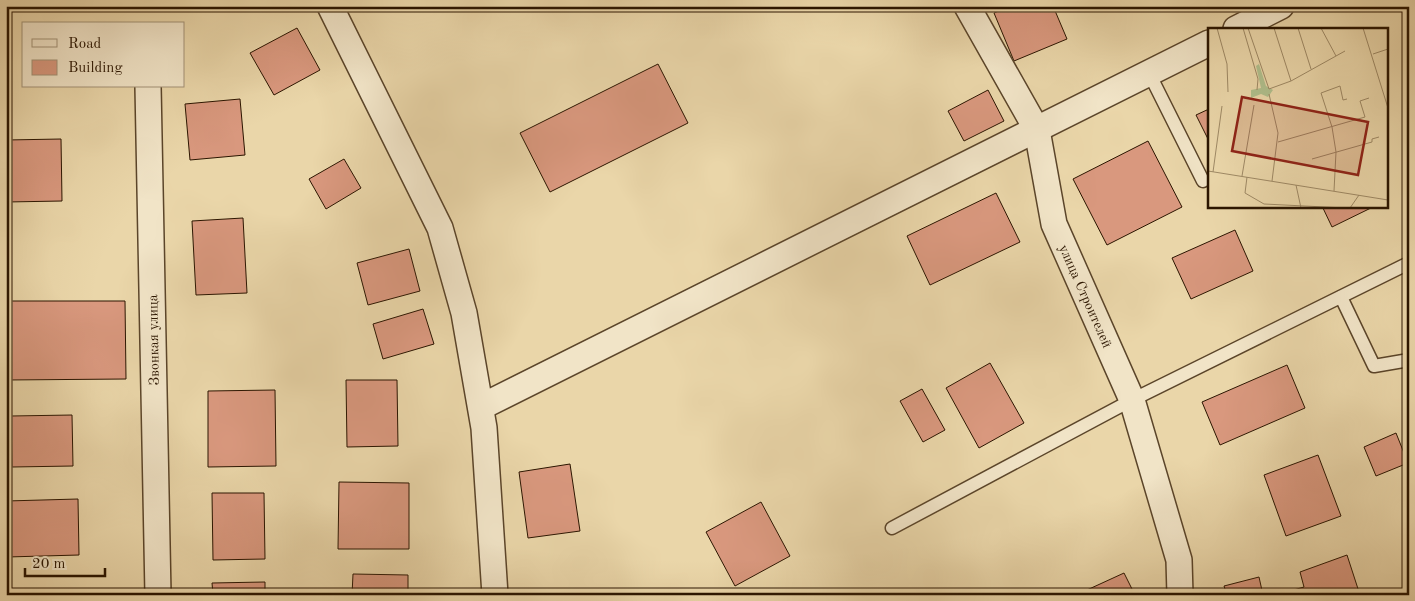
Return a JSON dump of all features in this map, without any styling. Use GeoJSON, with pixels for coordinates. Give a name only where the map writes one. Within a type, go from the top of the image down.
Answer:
{"type":"FeatureCollection","features":[{"type":"Feature","properties":{"kind":"street"},"geometry":{"type":"LineString","coordinates":[[330,6],[440,228],[464,313],[484,428],[495,595]]}},
{"type":"Feature","properties":{"kind":"street","name":"улица Строителей"},"geometry":{"type":"LineString","coordinates":[[967,6],[1037,130],[1054,224],[1132,400],[1179,560],[1180,595]]}},
{"type":"Feature","properties":{"kind":"street"},"geometry":{"type":"LineString","coordinates":[[1238,28],[1281,6]]}},
{"type":"Feature","properties":{"kind":"street"},"geometry":{"type":"LineString","coordinates":[[480,407],[1208,44]]}},
{"type":"Feature","properties":{"kind":"street","name":"Звонкая улица"},"geometry":{"type":"LineString","coordinates":[[148,88],[158,595]]}},
{"type":"Feature","properties":{"kind":"lane"},"geometry":{"type":"LineString","coordinates":[[1149,73],[1203,181]]}},
{"type":"Feature","properties":{"kind":"lane"},"geometry":{"type":"LineString","coordinates":[[892,528],[1132,400],[1409,263]]}},
{"type":"Feature","properties":{"kind":"lane"},"geometry":{"type":"LineString","coordinates":[[1341,297],[1374,366],[1409,360]]}},
{"type":"Feature","properties":{"kind":"building"},"geometry":{"type":"Polygon","coordinates":[[[1011,6],[1053,6],[1067,39],[1014,61],[994,13],[1011,6]]]}},
{"type":"Feature","properties":{"kind":"building"},"geometry":{"type":"Polygon","coordinates":[[[297,28],[320,70],[274,95],[250,53],[297,28]]]}},
{"type":"Feature","properties":{"kind":"building"},"geometry":{"type":"Polygon","coordinates":[[[658,64],[688,123],[550,192],[520,133],[658,64]]]}},
{"type":"Feature","properties":{"kind":"building"},"geometry":{"type":"Polygon","coordinates":[[[988,90],[1004,121],[964,141],[948,111],[988,90]]]}},
{"type":"Feature","properties":{"kind":"building"},"geometry":{"type":"Polygon","coordinates":[[[240,99],[245,155],[190,160],[185,104],[240,99]]]}},
{"type":"Feature","properties":{"kind":"building"},"geometry":{"type":"Polygon","coordinates":[[[1208,109],[1208,139],[1196,115],[1208,109]]]}},
{"type":"Feature","properties":{"kind":"building"},"geometry":{"type":"Polygon","coordinates":[[[61,139],[62,201],[6,202],[6,140],[61,139]]]}},
{"type":"Feature","properties":{"kind":"building"},"geometry":{"type":"Polygon","coordinates":[[[1148,141],[1182,207],[1107,245],[1073,179],[1148,141]]]}},
{"type":"Feature","properties":{"kind":"building"},"geometry":{"type":"Polygon","coordinates":[[[344,159],[361,188],[326,209],[309,179],[344,159]]]}},
{"type":"Feature","properties":{"kind":"building"},"geometry":{"type":"Polygon","coordinates":[[[996,193],[1020,242],[930,285],[907,236],[996,193]]]}},
{"type":"Feature","properties":{"kind":"building"},"geometry":{"type":"Polygon","coordinates":[[[1323,208],[1371,208],[1332,227],[1323,208]]]}},
{"type":"Feature","properties":{"kind":"building"},"geometry":{"type":"Polygon","coordinates":[[[243,218],[247,293],[196,295],[192,221],[243,218]]]}},
{"type":"Feature","properties":{"kind":"building"},"geometry":{"type":"Polygon","coordinates":[[[1235,230],[1253,271],[1191,299],[1172,258],[1235,230]]]}},
{"type":"Feature","properties":{"kind":"building"},"geometry":{"type":"Polygon","coordinates":[[[409,249],[420,291],[368,305],[357,263],[409,249]]]}},
{"type":"Feature","properties":{"kind":"building"},"geometry":{"type":"Polygon","coordinates":[[[6,301],[125,301],[126,379],[6,380],[6,301]]]}},
{"type":"Feature","properties":{"kind":"building"},"geometry":{"type":"Polygon","coordinates":[[[423,309],[434,344],[383,359],[373,324],[423,309]]]}},
{"type":"Feature","properties":{"kind":"building"},"geometry":{"type":"Polygon","coordinates":[[[990,363],[1024,423],[979,448],[946,388],[990,363]]]}},
{"type":"Feature","properties":{"kind":"building"},"geometry":{"type":"Polygon","coordinates":[[[1287,365],[1305,408],[1220,445],[1202,402],[1287,365]]]}},
{"type":"Feature","properties":{"kind":"building"},"geometry":{"type":"Polygon","coordinates":[[[346,380],[397,380],[398,446],[347,447],[346,380]]]}},
{"type":"Feature","properties":{"kind":"building"},"geometry":{"type":"Polygon","coordinates":[[[922,389],[945,430],[923,442],[900,401],[922,389]]]}},
{"type":"Feature","properties":{"kind":"building"},"geometry":{"type":"Polygon","coordinates":[[[275,390],[276,466],[208,467],[208,391],[275,390]]]}},
{"type":"Feature","properties":{"kind":"building"},"geometry":{"type":"Polygon","coordinates":[[[72,415],[73,466],[12,467],[11,416],[72,415]]]}},
{"type":"Feature","properties":{"kind":"building"},"geometry":{"type":"Polygon","coordinates":[[[1396,433],[1408,463],[1376,476],[1364,447],[1396,433]]]}},
{"type":"Feature","properties":{"kind":"building"},"geometry":{"type":"Polygon","coordinates":[[[1318,455],[1341,516],[1286,536],[1264,475],[1318,455]]]}},
{"type":"Feature","properties":{"kind":"building"},"geometry":{"type":"Polygon","coordinates":[[[570,464],[580,531],[528,538],[519,472],[570,464]]]}},
{"type":"Feature","properties":{"kind":"building"},"geometry":{"type":"Polygon","coordinates":[[[339,482],[409,483],[409,549],[338,549],[339,482]]]}},
{"type":"Feature","properties":{"kind":"building"},"geometry":{"type":"Polygon","coordinates":[[[212,493],[264,493],[265,559],[213,560],[212,493]]]}},
{"type":"Feature","properties":{"kind":"building"},"geometry":{"type":"Polygon","coordinates":[[[78,499],[79,555],[7,557],[6,501],[78,499]]]}},
{"type":"Feature","properties":{"kind":"building"},"geometry":{"type":"Polygon","coordinates":[[[761,502],[790,556],[735,586],[706,532],[761,502]]]}},
{"type":"Feature","properties":{"kind":"building"},"geometry":{"type":"Polygon","coordinates":[[[1347,555],[1360,595],[1291,595],[1290,591],[1304,587],[1300,572],[1347,555]]]}},
{"type":"Feature","properties":{"kind":"building"},"geometry":{"type":"Polygon","coordinates":[[[1124,573],[1135,595],[1076,595],[1124,573]]]}},
{"type":"Feature","properties":{"kind":"building"},"geometry":{"type":"Polygon","coordinates":[[[353,574],[408,575],[408,595],[352,595],[353,574]]]}},
{"type":"Feature","properties":{"kind":"building"},"geometry":{"type":"Polygon","coordinates":[[[1259,577],[1263,595],[1227,595],[1224,586],[1259,577]]]}},
{"type":"Feature","properties":{"kind":"building"},"geometry":{"type":"Polygon","coordinates":[[[265,582],[265,595],[213,595],[212,583],[265,582]]]}}]}
